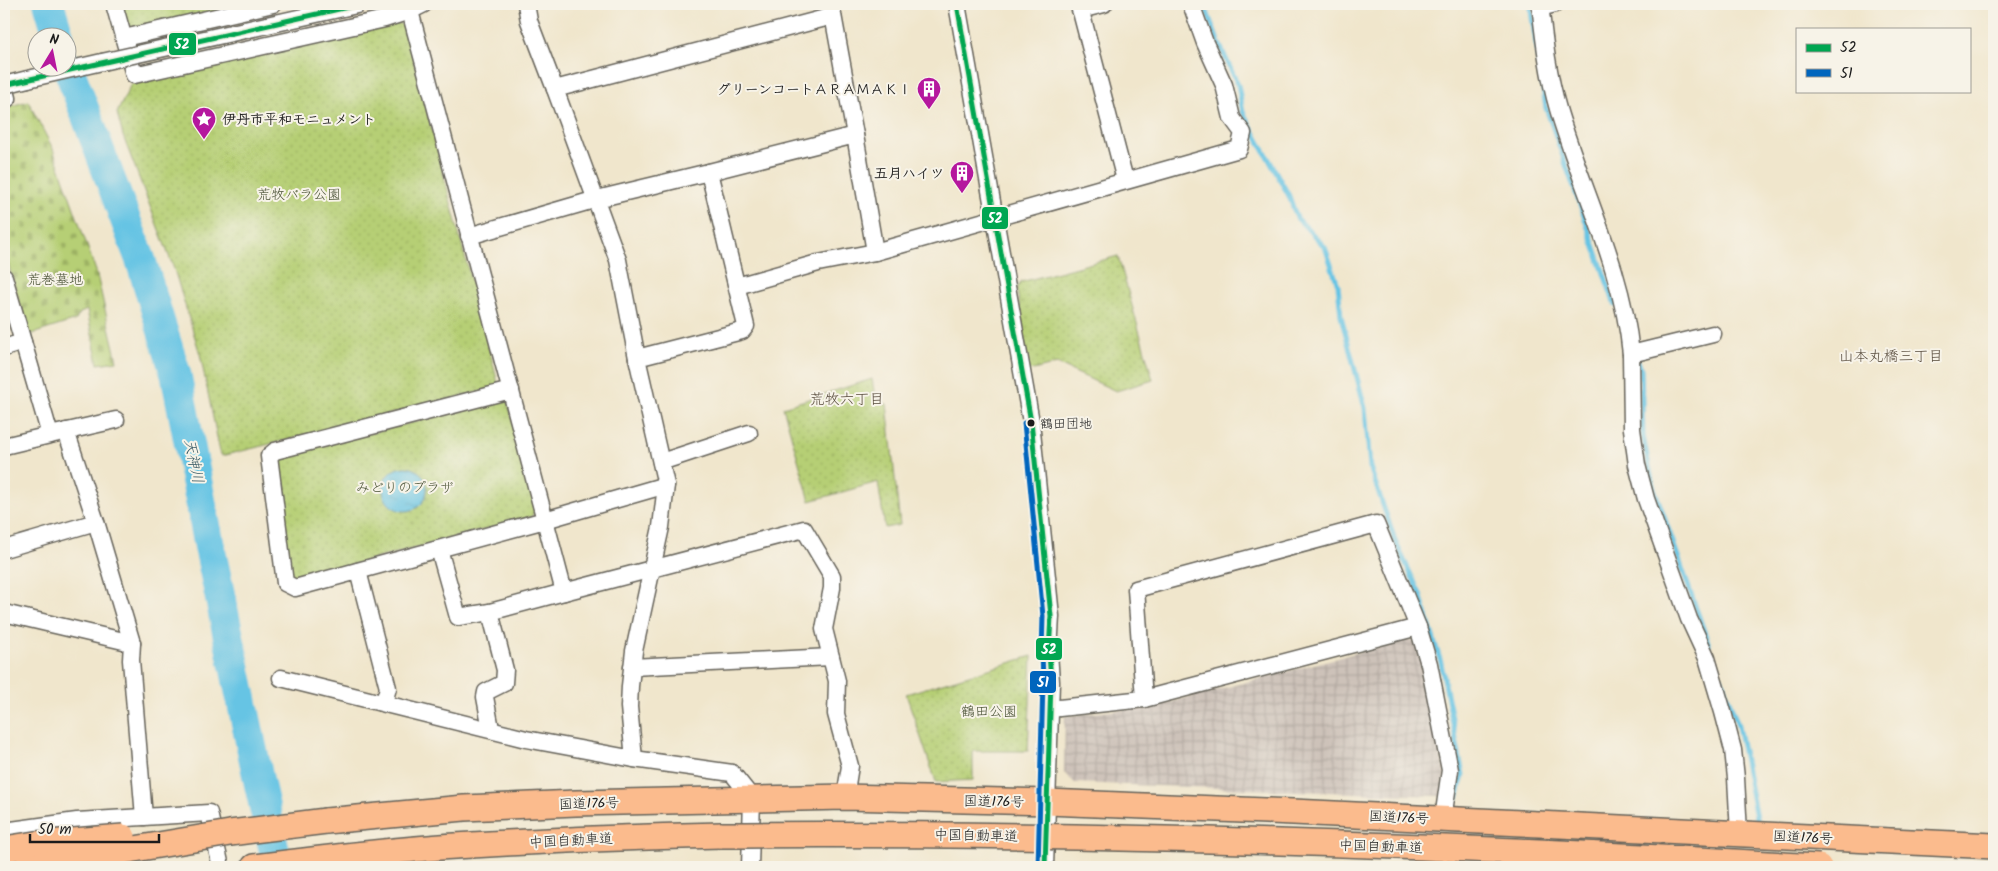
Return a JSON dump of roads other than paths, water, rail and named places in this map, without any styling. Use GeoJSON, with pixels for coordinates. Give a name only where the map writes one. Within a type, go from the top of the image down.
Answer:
{"type":"FeatureCollection","features":[{"type":"Feature","properties":{"kind":"highway","name":"国道176号"},"geometry":{"type":"LineString","coordinates":[[27,867],[230,833],[326,821],[483,807],[752,798],[845,797],[1047,802],[1994,846]]}},
{"type":"Feature","properties":{"kind":"highway"},"geometry":{"type":"LineString","coordinates":[[4,849],[93,839],[230,833]]}},
{"type":"Feature","properties":{"kind":"highway","name":"中国自動車道"},"geometry":{"type":"LineString","coordinates":[[254,867],[337,857],[470,845],[594,839],[722,835],[940,834],[1155,838],[1574,854],[1819,867]]}},
{"type":"Feature","properties":{"kind":"street"},"geometry":{"type":"LineString","coordinates":[[114,4],[134,75],[385,19],[417,7],[469,236],[564,592]]}},
{"type":"Feature","properties":{"kind":"street"},"geometry":{"type":"LineString","coordinates":[[124,38],[273,4]]}},
{"type":"Feature","properties":{"kind":"street"},"geometry":{"type":"LineString","coordinates":[[4,101],[8,98],[4,84],[361,4]]}},
{"type":"Feature","properties":{"kind":"street"},"geometry":{"type":"LineString","coordinates":[[526,4],[528,21],[597,199],[618,260],[637,358],[666,485],[663,515],[632,668],[629,706],[634,758]]}},
{"type":"Feature","properties":{"kind":"street"},"geometry":{"type":"LineString","coordinates":[[957,4],[1031,422],[1038,480],[1051,616],[1046,867]]}},
{"type":"Feature","properties":{"kind":"street"},"geometry":{"type":"LineString","coordinates":[[1104,4],[1079,7],[1125,180]]}},
{"type":"Feature","properties":{"kind":"street"},"geometry":{"type":"LineString","coordinates":[[736,286],[818,263],[875,252],[1125,180],[1239,150],[1243,133],[1232,118],[1224,85],[1204,43],[1192,4]]}},
{"type":"Feature","properties":{"kind":"street"},"geometry":{"type":"LineString","coordinates":[[1545,5],[1554,95],[1616,279],[1628,325],[1631,354],[1632,429],[1637,465],[1646,499],[1686,610],[1707,658],[1723,712],[1733,750],[1739,834]]}},
{"type":"Feature","properties":{"kind":"street"},"geometry":{"type":"LineString","coordinates":[[555,89],[832,10],[875,252]]}},
{"type":"Feature","properties":{"kind":"street"},"geometry":{"type":"LineString","coordinates":[[469,236],[597,199],[855,135]]}},
{"type":"Feature","properties":{"kind":"street"},"geometry":{"type":"LineString","coordinates":[[637,358],[742,331],[746,326],[709,172]]}},
{"type":"Feature","properties":{"kind":"street"},"geometry":{"type":"LineString","coordinates":[[4,277],[50,435]]}},
{"type":"Feature","properties":{"kind":"street"},"geometry":{"type":"LineString","coordinates":[[1631,354],[1713,334]]}},
{"type":"Feature","properties":{"kind":"street"},"geometry":{"type":"LineString","coordinates":[[4,348],[23,342]]}},
{"type":"Feature","properties":{"kind":"street"},"geometry":{"type":"LineString","coordinates":[[511,390],[275,451],[269,456],[285,584],[296,588],[666,485]]}},
{"type":"Feature","properties":{"kind":"street"},"geometry":{"type":"LineString","coordinates":[[4,446],[116,420]]}},
{"type":"Feature","properties":{"kind":"street"},"geometry":{"type":"LineString","coordinates":[[66,431],[96,522],[132,643],[131,660],[144,817]]}},
{"type":"Feature","properties":{"kind":"street"},"geometry":{"type":"LineString","coordinates":[[661,462],[749,433]]}},
{"type":"Feature","properties":{"kind":"street"},"geometry":{"type":"LineString","coordinates":[[4,549],[96,522]]}},
{"type":"Feature","properties":{"kind":"street"},"geometry":{"type":"LineString","coordinates":[[1144,699],[1136,589],[1376,524],[1418,627],[1429,664],[1450,770],[1443,819]]}},
{"type":"Feature","properties":{"kind":"street"},"geometry":{"type":"LineString","coordinates":[[439,549],[458,617],[490,612],[804,529],[832,576],[832,588],[824,629],[837,681],[836,714],[850,766],[845,797]]}},
{"type":"Feature","properties":{"kind":"street"},"geometry":{"type":"LineString","coordinates":[[358,571],[388,688],[384,702]]}},
{"type":"Feature","properties":{"kind":"street"},"geometry":{"type":"LineString","coordinates":[[490,612],[505,670],[504,683],[486,692],[485,697],[490,730]]}},
{"type":"Feature","properties":{"kind":"street"},"geometry":{"type":"LineString","coordinates":[[4,613],[132,643]]}},
{"type":"Feature","properties":{"kind":"street"},"geometry":{"type":"LineString","coordinates":[[1050,709],[1144,699],[1418,627]]}},
{"type":"Feature","properties":{"kind":"street"},"geometry":{"type":"LineString","coordinates":[[632,668],[831,657]]}},
{"type":"Feature","properties":{"kind":"street"},"geometry":{"type":"LineString","coordinates":[[281,678],[384,702],[526,739],[732,773],[752,798],[750,867]]}},
{"type":"Feature","properties":{"kind":"street"},"geometry":{"type":"LineString","coordinates":[[4,831],[77,821],[208,813],[221,867]]}},
{"type":"Feature","properties":{"kind":"water"},"geometry":{"type":"Polygon","coordinates":[[[405,467],[417,471],[423,477],[427,489],[423,501],[417,507],[405,511],[393,507],[387,501],[383,489],[387,477],[393,471],[405,467]]]}},
{"type":"Feature","properties":{"kind":"waterway","name":"天神川"},"geometry":{"type":"LineString","coordinates":[[49,4],[56,28]]}},
{"type":"Feature","properties":{"kind":"waterway"},"geometry":{"type":"LineString","coordinates":[[1204,4],[1238,85],[1243,112],[1289,196],[1297,218],[1325,247],[1338,285],[1341,316],[1365,408],[1370,467],[1396,543],[1420,594],[1441,663],[1463,775],[1457,798]]}},
{"type":"Feature","properties":{"kind":"waterway"},"geometry":{"type":"LineString","coordinates":[[1530,4],[1546,108],[1615,305]]}},
{"type":"Feature","properties":{"kind":"waterway","name":"天神川"},"geometry":{"type":"LineString","coordinates":[[72,78],[141,261],[176,375],[209,544],[278,867]]}},
{"type":"Feature","properties":{"kind":"waterway"},"geometry":{"type":"LineString","coordinates":[[1637,359],[1641,369],[1643,436],[1653,485],[1709,645]]}},
{"type":"Feature","properties":{"kind":"waterway"},"geometry":{"type":"LineString","coordinates":[[1721,678],[1738,725],[1758,828]]}},
{"type":"Feature","properties":{"kind":"place","name":"グリーンコートＡＲＡＭＡＫＩ"},"geometry":{"type":"Point","coordinates":[929,110]}},
{"type":"Feature","properties":{"kind":"place","name":"伊丹市平和モニュメント"},"geometry":{"type":"Point","coordinates":[204,140]}},
{"type":"Feature","properties":{"kind":"place","name":"五月ハイツ"},"geometry":{"type":"Point","coordinates":[962,194]}},
{"type":"Feature","properties":{"kind":"place","name":"鶴田団地"},"geometry":{"type":"Point","coordinates":[1031,423]}},
{"type":"Feature","properties":{"kind":"district","name":"山本丸橋三丁目"},"geometry":{"type":"Point","coordinates":[1891,356]}},
{"type":"Feature","properties":{"kind":"district","name":"荒牧六丁目"},"geometry":{"type":"Point","coordinates":[847,399]}},
{"type":"Feature","properties":{"kind":"park label","name":"荒牧バラ公園"},"geometry":{"type":"Point","coordinates":[299,194]}},
{"type":"Feature","properties":{"kind":"park label","name":"荒巻墓地"},"geometry":{"type":"Point","coordinates":[55,279]}},
{"type":"Feature","properties":{"kind":"park label","name":"みどりのプラザ"},"geometry":{"type":"Point","coordinates":[405,487]}},
{"type":"Feature","properties":{"kind":"park label","name":"鶴田公園"},"geometry":{"type":"Point","coordinates":[989,711]}}]}
